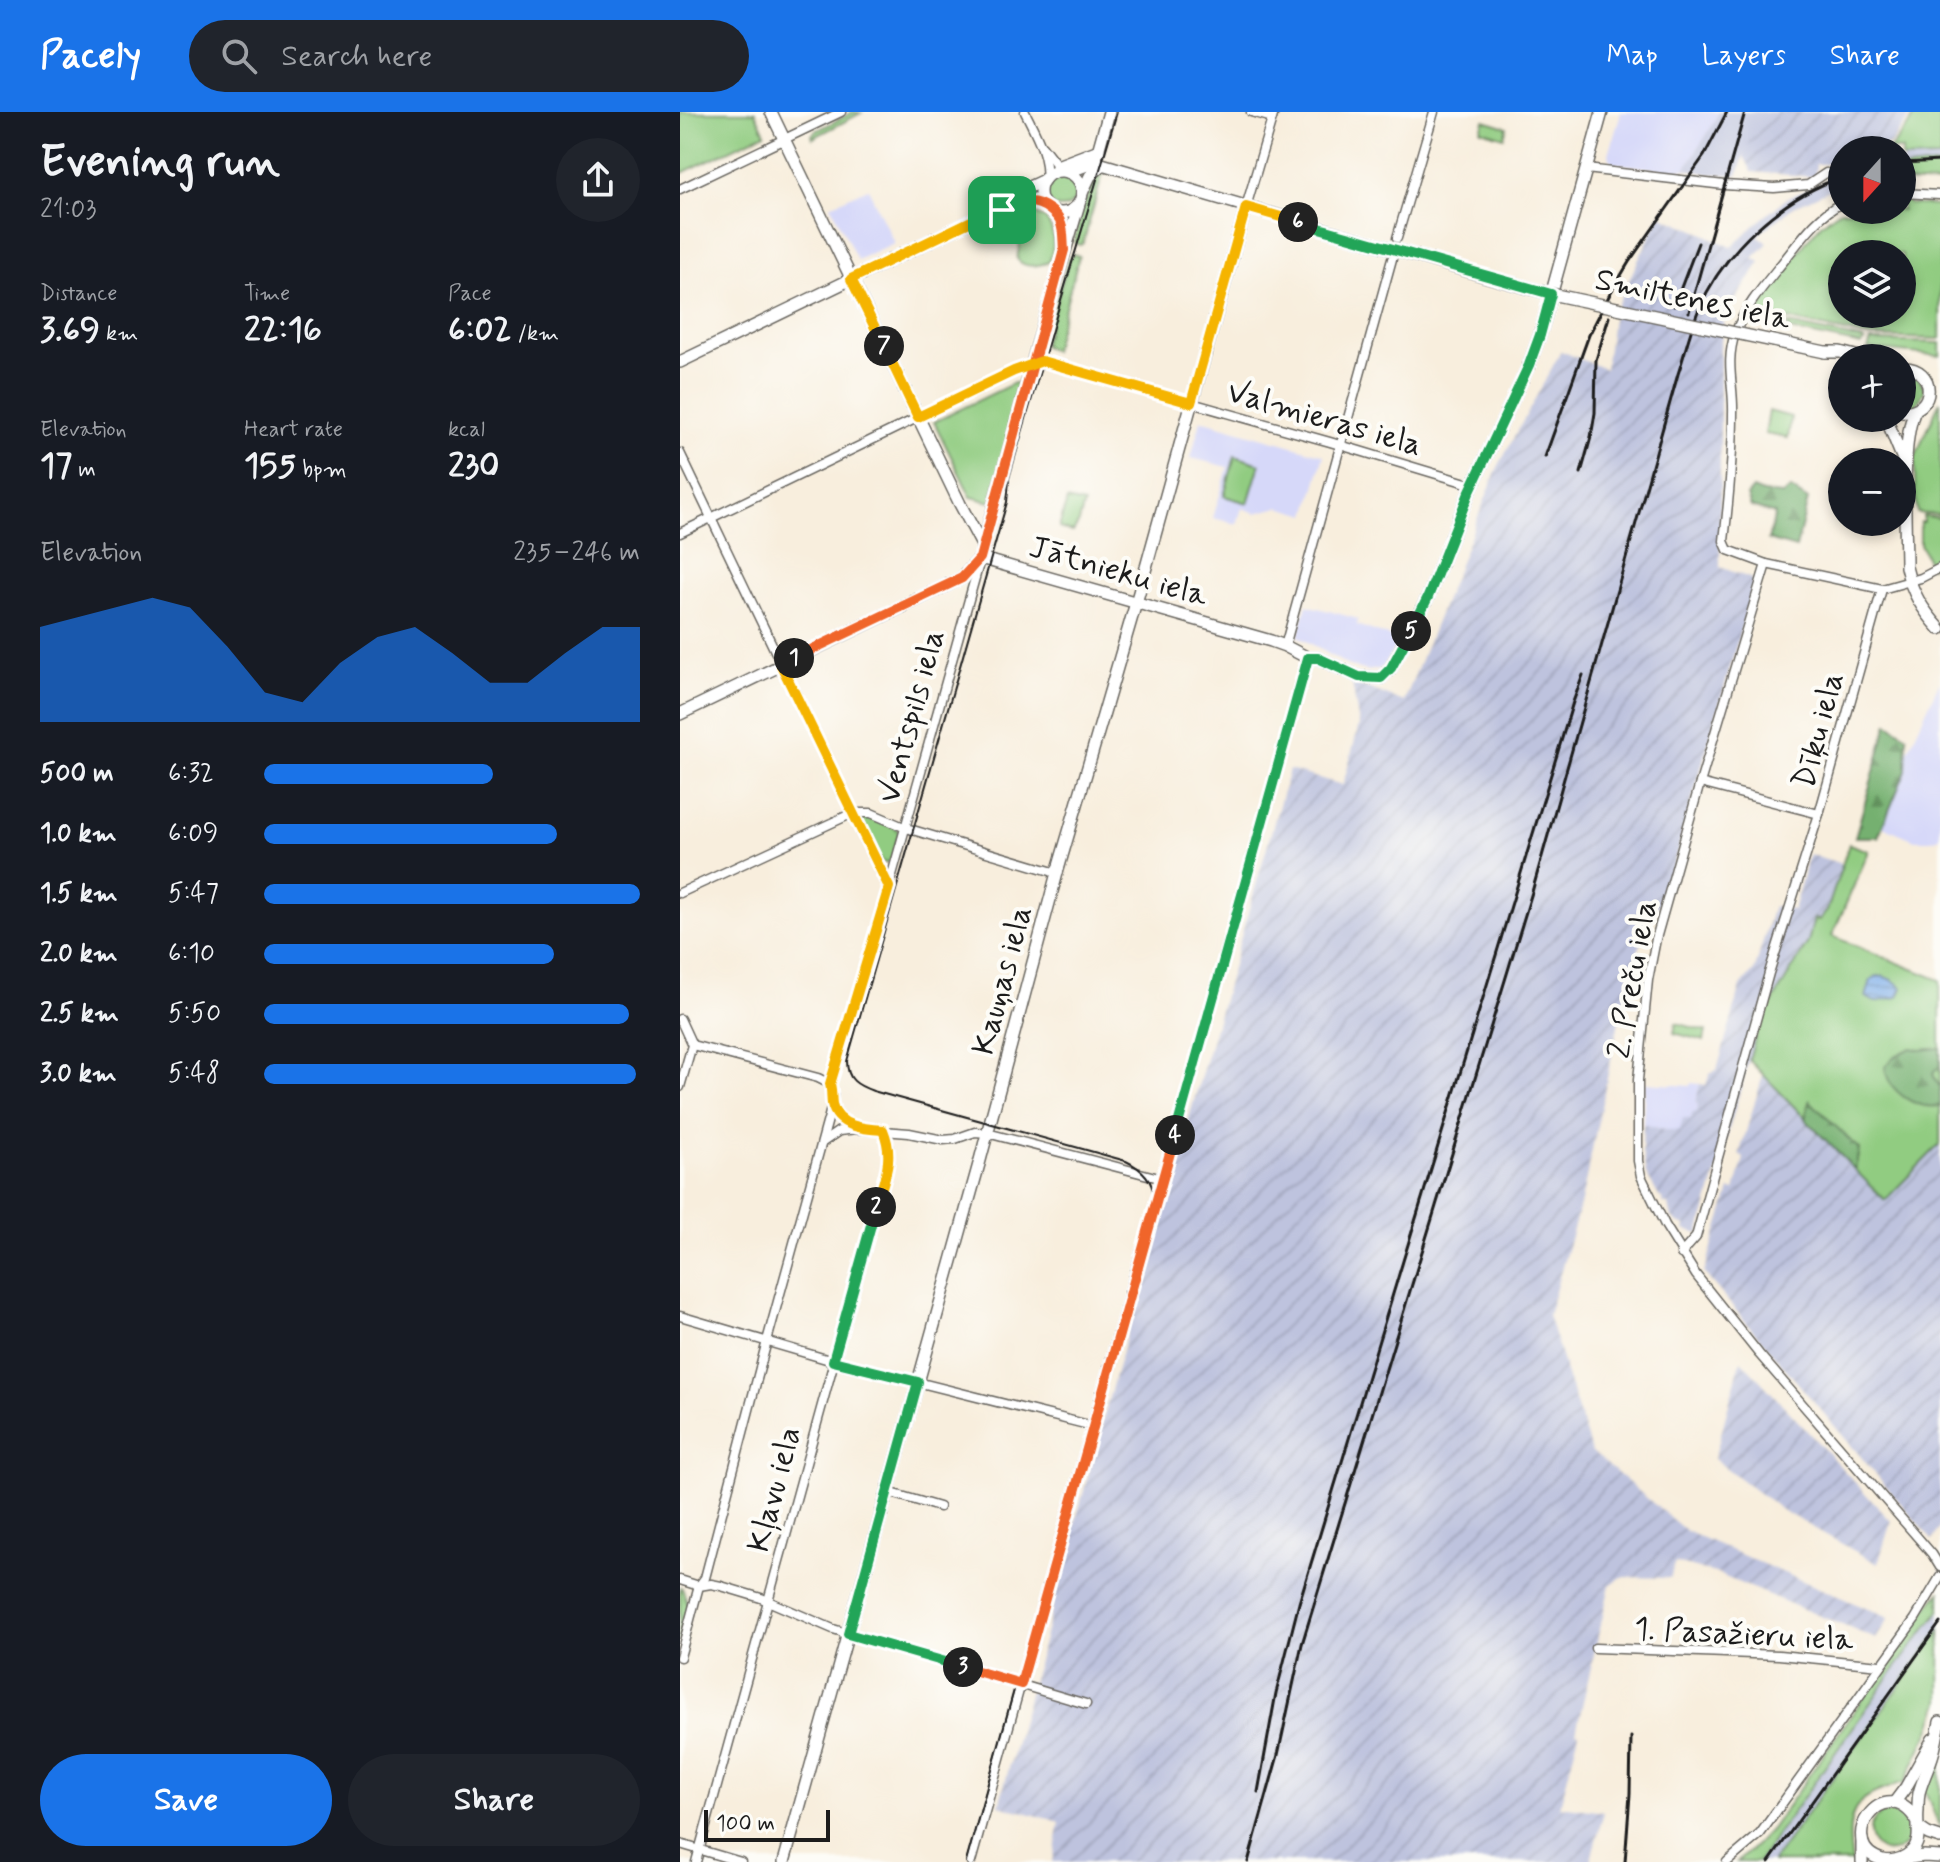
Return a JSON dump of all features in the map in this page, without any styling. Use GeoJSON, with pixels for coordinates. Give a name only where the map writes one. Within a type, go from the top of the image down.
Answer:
{"type":"FeatureCollection","features":[{"type":"Feature","properties":{"kind":"street"},"geometry":{"type":"LineString","coordinates":[[771,112],[982,552]]}},
{"type":"Feature","properties":{"kind":"street"},"geometry":{"type":"LineString","coordinates":[[680,189],[841,112]]}},
{"type":"Feature","properties":{"kind":"street"},"geometry":{"type":"LineString","coordinates":[[1025,112],[1041,145],[1047,167],[1040,194],[1062,225],[1064,250]]}},
{"type":"Feature","properties":{"kind":"street"},"geometry":{"type":"LineString","coordinates":[[992,211],[997,202],[1054,173],[1098,164],[1109,112]]}},
{"type":"Feature","properties":{"kind":"street"},"geometry":{"type":"LineString","coordinates":[[1251,112],[1273,115]]}},
{"type":"Feature","properties":{"kind":"street"},"geometry":{"type":"LineString","coordinates":[[1397,238],[1434,112]]}},
{"type":"Feature","properties":{"kind":"street"},"geometry":{"type":"LineString","coordinates":[[1473,485],[1540,335],[1602,112]]}},
{"type":"Feature","properties":{"kind":"street","name":"Kauņas iela"},"geometry":{"type":"LineString","coordinates":[[784,1862],[1057,873],[1273,115]]}},
{"type":"Feature","properties":{"kind":"street"},"geometry":{"type":"LineString","coordinates":[[680,362],[992,211],[1031,201],[1057,213],[1069,212],[1080,199],[1079,181],[1063,170],[1041,145]]}},
{"type":"Feature","properties":{"kind":"street"},"geometry":{"type":"LineString","coordinates":[[1063,170],[1099,150]]}},
{"type":"Feature","properties":{"kind":"street","name":"Smiltenes iela"},"geometry":{"type":"LineString","coordinates":[[1098,164],[1551,294],[1828,353]]}},
{"type":"Feature","properties":{"kind":"street","name":"Ventspils iela"},"geometry":{"type":"LineString","coordinates":[[680,1657],[699,1586],[705,1578],[832,1105],[830,1084],[906,828],[1064,250],[1080,199],[1098,164]]}},
{"type":"Feature","properties":{"kind":"street"},"geometry":{"type":"LineString","coordinates":[[1586,169],[1774,188],[1808,185],[1826,173]]}},
{"type":"Feature","properties":{"kind":"street"},"geometry":{"type":"LineString","coordinates":[[1916,194],[1940,195]]}},
{"type":"Feature","properties":{"kind":"street"},"geometry":{"type":"LineString","coordinates":[[1828,211],[1760,291],[1733,338],[1729,371],[1734,397],[1733,462],[1724,541],[1728,550],[1766,564],[1882,589],[1921,578],[1940,568]]}},
{"type":"Feature","properties":{"kind":"street"},"geometry":{"type":"LineString","coordinates":[[1285,646],[1392,259]]}},
{"type":"Feature","properties":{"kind":"street","name":"Valmieras iela"},"geometry":{"type":"LineString","coordinates":[[1033,364],[1042,361],[1473,485]]}},
{"type":"Feature","properties":{"kind":"street"},"geometry":{"type":"LineString","coordinates":[[680,533],[1033,364]]}},
{"type":"Feature","properties":{"kind":"street"},"geometry":{"type":"LineString","coordinates":[[1916,370],[1924,376],[1928,386],[1925,402],[1916,409]]}},
{"type":"Feature","properties":{"kind":"street"},"geometry":{"type":"LineString","coordinates":[[680,453],[889,887]]}},
{"type":"Feature","properties":{"kind":"street","name":"Jātnieku iela"},"geometry":{"type":"LineString","coordinates":[[680,714],[962,578],[982,552],[1285,646],[1359,677],[1381,678],[1391,668],[1428,597],[1473,485]]}},
{"type":"Feature","properties":{"kind":"street"},"geometry":{"type":"LineString","coordinates":[[1906,536],[1909,582],[1921,608],[1940,629]]}},
{"type":"Feature","properties":{"kind":"street","name":"2. Preču iela"},"geometry":{"type":"LineString","coordinates":[[1766,564],[1656,939],[1637,1104],[1638,1161],[1641,1176],[1665,1225],[1696,1275],[1940,1567]]}},
{"type":"Feature","properties":{"kind":"street","name":"Dīķu iela"},"geometry":{"type":"LineString","coordinates":[[1700,783],[1819,814],[1882,589]]}},
{"type":"Feature","properties":{"kind":"street"},"geometry":{"type":"LineString","coordinates":[[971,1862],[1308,658]]}},
{"type":"Feature","properties":{"kind":"street"},"geometry":{"type":"LineString","coordinates":[[680,893],[853,813],[871,813],[906,828],[1057,873]]}},
{"type":"Feature","properties":{"kind":"street"},"geometry":{"type":"LineString","coordinates":[[1681,1254],[1696,1237],[1769,973],[1819,814]]}},
{"type":"Feature","properties":{"kind":"street"},"geometry":{"type":"LineString","coordinates":[[680,1019],[692,1045],[680,1087]]}},
{"type":"Feature","properties":{"kind":"street"},"geometry":{"type":"LineString","coordinates":[[692,1045],[818,1078],[830,1084]]}},
{"type":"Feature","properties":{"kind":"street"},"geometry":{"type":"LineString","coordinates":[[832,1105],[841,1118],[857,1129]]}},
{"type":"Feature","properties":{"kind":"street"},"geometry":{"type":"LineString","coordinates":[[822,1142],[839,1131],[857,1129],[909,1133],[943,1140],[975,1132],[987,1133],[1163,1179]]}},
{"type":"Feature","properties":{"kind":"street","name":"Kļavu iela"},"geometry":{"type":"LineString","coordinates":[[696,1862],[889,1162],[889,1146],[883,1130]]}},
{"type":"Feature","properties":{"kind":"street"},"geometry":{"type":"LineString","coordinates":[[680,1316],[833,1361],[1093,1426]]}},
{"type":"Feature","properties":{"kind":"street"},"geometry":{"type":"LineString","coordinates":[[888,1492],[939,1507]]}},
{"type":"Feature","properties":{"kind":"street","name":"1. Pasažieru iela"},"geometry":{"type":"LineString","coordinates":[[1595,1648],[1779,1655],[1880,1665],[1915,1619],[1940,1577]]}},
{"type":"Feature","properties":{"kind":"street"},"geometry":{"type":"LineString","coordinates":[[680,1580],[699,1586],[721,1586],[761,1598],[822,1626],[1086,1704]]}},
{"type":"Feature","properties":{"kind":"street"},"geometry":{"type":"LineString","coordinates":[[1727,1862],[1760,1834],[1880,1665]]}},
{"type":"Feature","properties":{"kind":"street"},"geometry":{"type":"LineString","coordinates":[[1897,1860],[1910,1854],[1919,1837],[1919,1793],[1936,1745],[1940,1722]]}},
{"type":"Feature","properties":{"kind":"street"},"geometry":{"type":"LineString","coordinates":[[1894,1803],[1906,1787],[1929,1742],[1936,1736]]}},
{"type":"Feature","properties":{"kind":"street"},"geometry":{"type":"LineString","coordinates":[[1862,1862],[1863,1821],[1868,1813],[1884,1803],[1894,1803],[1908,1809],[1928,1834],[1940,1838]]}},
{"type":"Feature","properties":{"kind":"street"},"geometry":{"type":"LineString","coordinates":[[1862,1839],[1874,1856],[1888,1861],[1940,1857]]}},
{"type":"Feature","properties":{"kind":"street"},"geometry":{"type":"LineString","coordinates":[[680,1844],[741,1862]]}},
{"type":"Feature","properties":{"kind":"shaded area"},"geometry":{"type":"Polygon","coordinates":[[[1621,112],[1719,112],[1685,169],[1671,171],[1613,163],[1610,160],[1621,112]]]}},
{"type":"Feature","properties":{"kind":"shaded area"},"geometry":{"type":"Polygon","coordinates":[[[1719,112],[1762,112],[1738,175],[1685,169],[1709,131],[1719,112]]]}},
{"type":"Feature","properties":{"kind":"shaded area"},"geometry":{"type":"Polygon","coordinates":[[[1758,112],[1913,112],[1896,136],[1828,136],[1828,164],[1816,164],[1815,177],[1752,172],[1744,156],[1758,112]]]}},
{"type":"Feature","properties":{"kind":"shaded area"},"geometry":{"type":"Polygon","coordinates":[[[1940,158],[1940,166],[1916,168],[1916,159],[1940,158]]]}},
{"type":"Feature","properties":{"kind":"shaded area"},"geometry":{"type":"Polygon","coordinates":[[[1828,180],[1828,191],[1793,207],[1758,235],[1768,243],[1753,258],[1732,247],[1757,223],[1787,198],[1828,180]]]}},
{"type":"Feature","properties":{"kind":"shaded area"},"geometry":{"type":"Polygon","coordinates":[[[868,188],[894,243],[857,260],[831,205],[868,188]]]}},
{"type":"Feature","properties":{"kind":"shaded area"},"geometry":{"type":"Polygon","coordinates":[[[1660,215],[1761,262],[1725,315],[1720,347],[1720,567],[1755,580],[1668,884],[1630,969],[1581,1202],[1548,1315],[1591,1451],[1686,1531],[1889,1618],[1876,1639],[1715,1573],[1675,1563],[1670,1578],[1622,1577],[1610,1585],[1576,1732],[1579,1733],[1560,1806],[1604,1812],[1590,1862],[1053,1862],[1060,1822],[999,1805],[1117,1368],[1289,770],[1343,785],[1359,725],[1352,682],[1404,702],[1498,467],[1561,351],[1605,369],[1613,313],[1660,215]]]}},
{"type":"Feature","properties":{"kind":"shaded area"},"geometry":{"type":"Polygon","coordinates":[[[1201,420],[1324,455],[1307,515],[1279,507],[1256,513],[1242,508],[1237,524],[1213,518],[1228,467],[1191,458],[1201,420]]]}},
{"type":"Feature","properties":{"kind":"shaded area"},"geometry":{"type":"Polygon","coordinates":[[[1307,605],[1358,619],[1357,625],[1399,640],[1384,666],[1379,669],[1367,671],[1347,665],[1298,636],[1307,605]]]}},
{"type":"Feature","properties":{"kind":"shaded area"},"geometry":{"type":"Polygon","coordinates":[[[1940,681],[1940,837],[1915,840],[1875,823],[1940,681]]]}},
{"type":"Feature","properties":{"kind":"shaded area"},"geometry":{"type":"Polygon","coordinates":[[[1809,854],[1843,864],[1827,911],[1819,920],[1814,919],[1808,942],[1759,1025],[1699,1234],[1685,1230],[1686,1226],[1672,1218],[1669,1205],[1662,1203],[1663,1199],[1646,1174],[1642,1151],[1643,1124],[1680,1130],[1683,1118],[1691,1119],[1692,1112],[1697,1112],[1700,1084],[1706,1085],[1710,1073],[1717,1070],[1741,986],[1755,969],[1773,906],[1793,910],[1809,854]]]}},
{"type":"Feature","properties":{"kind":"shaded area"},"geometry":{"type":"Polygon","coordinates":[[[1763,1075],[1884,1199],[1940,1144],[1940,1527],[1932,1540],[1704,1273],[1730,1190],[1735,1191],[1744,1158],[1739,1155],[1763,1075]]]}},
{"type":"Feature","properties":{"kind":"shaded area"},"geometry":{"type":"Polygon","coordinates":[[[1645,1083],[1700,1084],[1697,1112],[1680,1130],[1643,1124],[1645,1083]]]}},
{"type":"Feature","properties":{"kind":"shaded area"},"geometry":{"type":"Polygon","coordinates":[[[1741,1360],[1891,1521],[1878,1564],[1783,1511],[1714,1459],[1741,1360]]]}},
{"type":"Feature","properties":{"kind":"shaded area"},"geometry":{"type":"Polygon","coordinates":[[[1940,1610],[1940,1630],[1772,1862],[1758,1862],[1888,1678],[1940,1610]]]}},
{"type":"Feature","properties":{"kind":"green space"},"geometry":{"type":"Polygon","coordinates":[[[680,112],[755,112],[765,133],[680,174],[680,112]]]}},
{"type":"Feature","properties":{"kind":"green space"},"geometry":{"type":"Polygon","coordinates":[[[853,112],[861,113],[813,138],[816,131],[853,112]]]}},
{"type":"Feature","properties":{"kind":"green space"},"geometry":{"type":"Polygon","coordinates":[[[1916,112],[1940,112],[1940,158],[1916,159],[1916,136],[1900,136],[1916,112]]]}},
{"type":"Feature","properties":{"kind":"green space"},"geometry":{"type":"Polygon","coordinates":[[[1484,120],[1507,127],[1504,137],[1481,130],[1484,120]]]}},
{"type":"Feature","properties":{"kind":"green space"},"geometry":{"type":"Polygon","coordinates":[[[1940,166],[1940,184],[1916,183],[1916,167],[1940,166]]]}},
{"type":"Feature","properties":{"kind":"green space"},"geometry":{"type":"Polygon","coordinates":[[[1103,173],[1083,244],[1079,245],[1075,237],[1088,187],[1098,174],[1103,173]]]}},
{"type":"Feature","properties":{"kind":"green space"},"geometry":{"type":"Polygon","coordinates":[[[1061,178],[1067,179],[1075,187],[1075,199],[1067,207],[1061,208],[1055,207],[1047,199],[1046,193],[1047,187],[1055,179],[1061,178]]]}},
{"type":"Feature","properties":{"kind":"green space"},"geometry":{"type":"Polygon","coordinates":[[[1916,204],[1940,206],[1940,339],[1869,337],[1767,315],[1755,308],[1828,219],[1828,224],[1916,224],[1916,204]]]}},
{"type":"Feature","properties":{"kind":"green space"},"geometry":{"type":"Polygon","coordinates":[[[1018,212],[1039,215],[1050,226],[1053,243],[1049,262],[1028,265],[1017,259],[1020,236],[1012,215],[1018,212]]]}},
{"type":"Feature","properties":{"kind":"green space"},"geometry":{"type":"Polygon","coordinates":[[[1073,254],[1079,256],[1053,351],[1043,345],[1069,258],[1073,254]]]}},
{"type":"Feature","properties":{"kind":"green space"},"geometry":{"type":"Polygon","coordinates":[[[1788,324],[1864,342],[1856,344],[1789,330],[1788,324]]]}},
{"type":"Feature","properties":{"kind":"green space"},"geometry":{"type":"Polygon","coordinates":[[[1871,341],[1940,343],[1940,356],[1916,354],[1916,344],[1870,344],[1871,341]]]}},
{"type":"Feature","properties":{"kind":"green space"},"geometry":{"type":"Polygon","coordinates":[[[1916,374],[1917,374],[1925,390],[1916,406],[1916,374]]]}},
{"type":"Feature","properties":{"kind":"green space"},"geometry":{"type":"Polygon","coordinates":[[[1014,383],[1021,384],[1022,389],[991,502],[971,497],[934,422],[1014,383]]]}},
{"type":"Feature","properties":{"kind":"green space"},"geometry":{"type":"Polygon","coordinates":[[[1940,401],[1940,515],[1917,513],[1916,455],[1940,401]]]}},
{"type":"Feature","properties":{"kind":"green space"},"geometry":{"type":"Polygon","coordinates":[[[1769,411],[1791,417],[1788,438],[1765,434],[1769,411]]]}},
{"type":"Feature","properties":{"kind":"green space"},"geometry":{"type":"Polygon","coordinates":[[[1235,456],[1260,464],[1248,503],[1224,496],[1235,456]]]}},
{"type":"Feature","properties":{"kind":"green space"},"geometry":{"type":"Polygon","coordinates":[[[1753,489],[1782,495],[1791,489],[1808,500],[1796,548],[1768,540],[1775,514],[1751,507],[1747,496],[1753,489]]]}},
{"type":"Feature","properties":{"kind":"green space"},"geometry":{"type":"Polygon","coordinates":[[[1067,500],[1084,504],[1073,532],[1059,528],[1067,500]]]}},
{"type":"Feature","properties":{"kind":"green space"},"geometry":{"type":"Polygon","coordinates":[[[1923,516],[1940,518],[1940,560],[1931,567],[1920,544],[1923,516]]]}},
{"type":"Feature","properties":{"kind":"green space"},"geometry":{"type":"Polygon","coordinates":[[[1888,723],[1907,736],[1906,770],[1878,837],[1855,837],[1888,723]]]}},
{"type":"Feature","properties":{"kind":"green space"},"geometry":{"type":"Polygon","coordinates":[[[866,816],[889,824],[899,832],[889,862],[880,860],[861,822],[866,816]]]}},
{"type":"Feature","properties":{"kind":"green space"},"geometry":{"type":"Polygon","coordinates":[[[1849,844],[1869,851],[1832,936],[1940,980],[1940,1144],[1885,1200],[1855,1170],[1859,1149],[1809,1102],[1805,1118],[1749,1060],[1759,1025],[1808,942],[1814,919],[1819,920],[1827,911],[1849,844]]]}},
{"type":"Feature","properties":{"kind":"green space"},"geometry":{"type":"Polygon","coordinates":[[[1676,1023],[1706,1031],[1704,1041],[1674,1033],[1676,1023]]]}},
{"type":"Feature","properties":{"kind":"green space"},"geometry":{"type":"Polygon","coordinates":[[[1911,1048],[1940,1048],[1940,1067],[1933,1074],[1940,1086],[1940,1106],[1912,1102],[1897,1091],[1887,1075],[1885,1066],[1895,1056],[1911,1048]]]}},
{"type":"Feature","properties":{"kind":"green space"},"geometry":{"type":"Polygon","coordinates":[[[1810,1101],[1859,1149],[1855,1170],[1805,1119],[1810,1101]]]}},
{"type":"Feature","properties":{"kind":"green space"},"geometry":{"type":"Polygon","coordinates":[[[680,1587],[689,1607],[680,1642],[680,1587]]]}},
{"type":"Feature","properties":{"kind":"green space"},"geometry":{"type":"Polygon","coordinates":[[[1940,1592],[1940,1610],[1758,1862],[1737,1862],[1771,1829],[1940,1592]]]}},
{"type":"Feature","properties":{"kind":"green space"},"geometry":{"type":"Polygon","coordinates":[[[1940,1630],[1940,1701],[1931,1728],[1904,1784],[1873,1794],[1856,1809],[1850,1825],[1852,1862],[1772,1862],[1940,1630]]]}},
{"type":"Feature","properties":{"kind":"green space"},"geometry":{"type":"Polygon","coordinates":[[[1940,1745],[1940,1829],[1923,1792],[1940,1745]]]}},
{"type":"Feature","properties":{"kind":"green space"},"geometry":{"type":"Polygon","coordinates":[[[1890,1812],[1904,1818],[1910,1832],[1904,1846],[1890,1852],[1876,1846],[1870,1832],[1876,1818],[1890,1812]]]}},
{"type":"Feature","properties":{"kind":"water"},"geometry":{"type":"Polygon","coordinates":[[[1877,976],[1900,985],[1902,988],[1898,997],[1875,1002],[1866,997],[1871,980],[1877,976]]]}},
{"type":"Feature","properties":{"kind":"tram line"},"geometry":{"type":"LineString","coordinates":[[1006,489],[1117,112]]}},
{"type":"Feature","properties":{"kind":"tram line"},"geometry":{"type":"LineString","coordinates":[[966,1862],[1153,1200],[1153,1189],[1148,1179],[1140,1169],[1126,1161],[873,1091],[854,1081],[847,1067],[1007,502],[1009,480]]}},
{"type":"Feature","properties":{"kind":"railway"},"geometry":{"type":"LineString","coordinates":[[1545,457],[1589,335],[1611,292],[1704,156],[1727,112]]}},
{"type":"Feature","properties":{"kind":"railway"},"geometry":{"type":"LineString","coordinates":[[1689,312],[1745,112]]}},
{"type":"Feature","properties":{"kind":"railway"},"geometry":{"type":"LineString","coordinates":[[1916,162],[1940,161]]}},
{"type":"Feature","properties":{"kind":"railway"},"geometry":{"type":"LineString","coordinates":[[1248,1862],[1278,1755],[1302,1644],[1532,892],[1693,325],[1710,287],[1739,247],[1777,212],[1828,182]]}},
{"type":"Feature","properties":{"kind":"railway"},"geometry":{"type":"LineString","coordinates":[[1674,306],[1698,243]]}},
{"type":"Feature","properties":{"kind":"railway"},"geometry":{"type":"LineString","coordinates":[[1581,473],[1595,413],[1596,360],[1609,317]]}},
{"type":"Feature","properties":{"kind":"railway"},"geometry":{"type":"LineString","coordinates":[[1258,1792],[1276,1693],[1299,1603],[1583,675]]}},
{"type":"Feature","properties":{"kind":"railway"},"geometry":{"type":"LineString","coordinates":[[1769,1862],[1940,1623]]}},
{"type":"Feature","properties":{"kind":"railway"},"geometry":{"type":"LineString","coordinates":[[1625,1862],[1631,1737]]}},
{"type":"Feature","properties":{"kind":"route"},"geometry":{"type":"LineString","coordinates":[[1002,210],[992,211],[851,279],[918,417],[1014,371],[1021,368],[1033,364],[1042,361],[1191,403],[1246,207],[1551,294],[1529,365],[1469,493],[1428,597],[1391,668],[1381,678],[1359,677],[1318,658],[1308,658],[1021,1684],[848,1634],[918,1382],[833,1361],[889,1162],[889,1146],[883,1130],[857,1129],[841,1118],[832,1105],[830,1084],[889,887],[781,665],[962,578],[980,558],[1028,383],[1033,364],[1037,346],[1064,250],[1062,225],[1046,206],[1031,201],[1002,210]]}}]}
